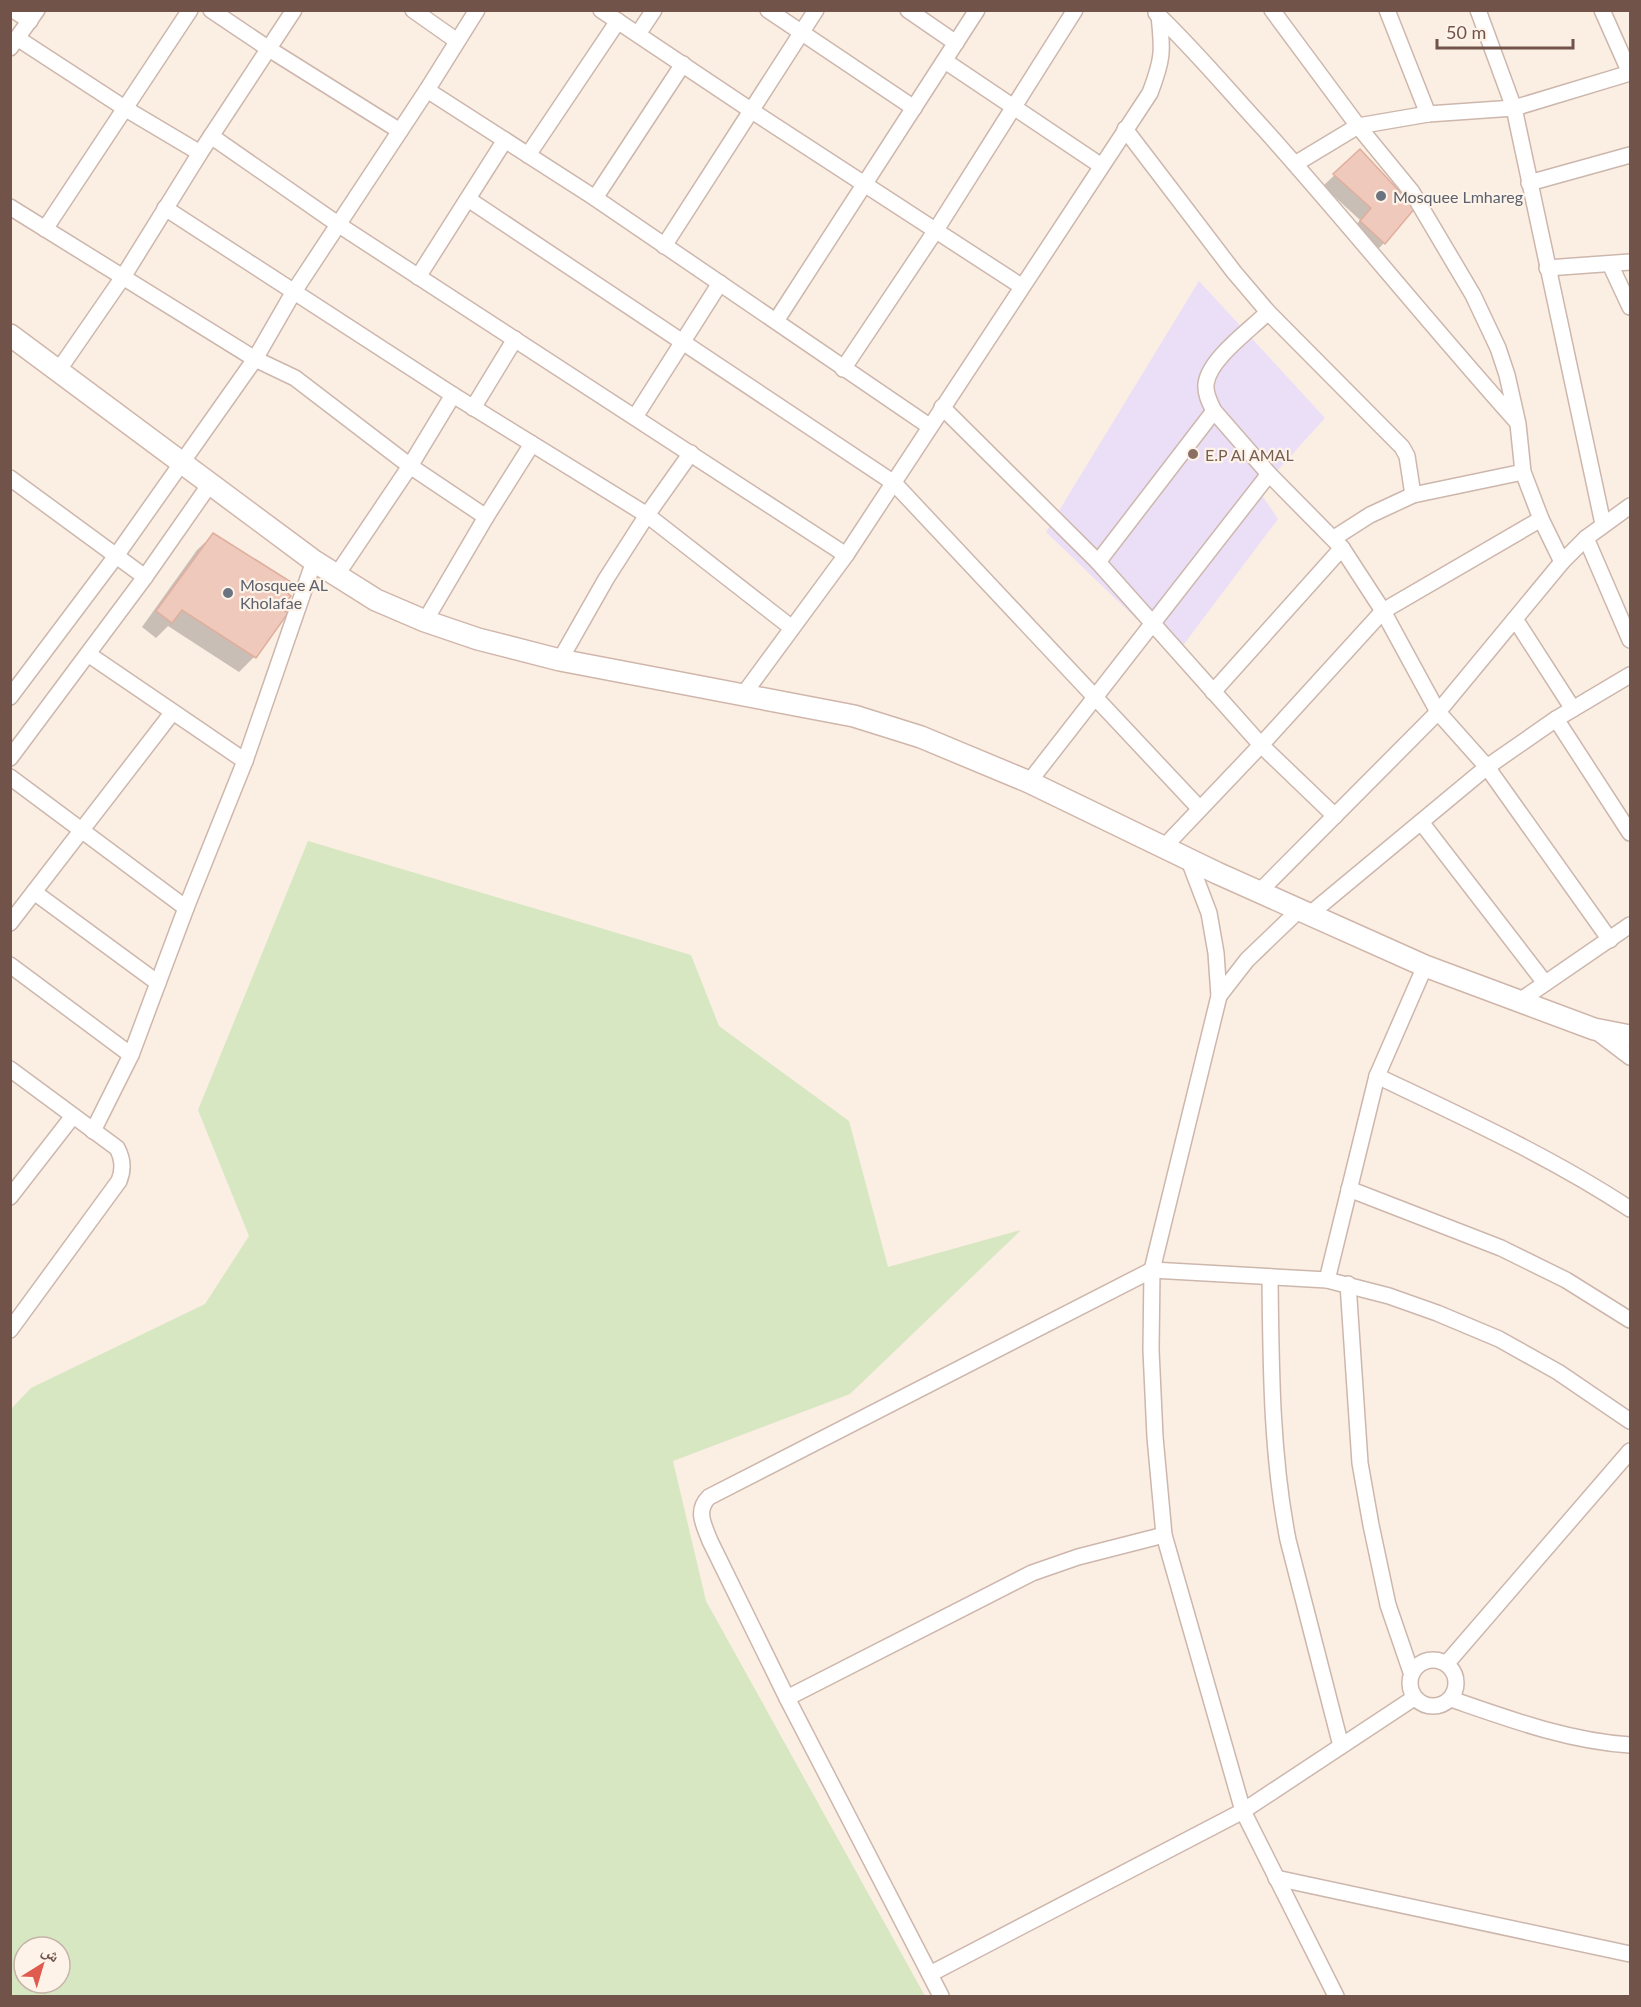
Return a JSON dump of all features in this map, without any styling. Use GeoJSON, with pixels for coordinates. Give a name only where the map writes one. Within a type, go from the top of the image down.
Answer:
{"type":"FeatureCollection","features":[{"type":"Feature","properties":{"kind":"main road"},"geometry":{"type":"LineString","coordinates":[[10,335],[314,561],[376,600],[425,621],[478,639],[560,660],[810,707],[880,724],[921,737],[1029,782],[1163,848],[1425,966],[1594,1029],[1630,1036]]}},
{"type":"Feature","properties":{"kind":"street"},"geometry":{"type":"LineString","coordinates":[[13,10],[33,16],[14,43],[200,153]]}},
{"type":"Feature","properties":{"kind":"street"},"geometry":{"type":"LineString","coordinates":[[45,229],[190,10]]}},
{"type":"Feature","properties":{"kind":"street"},"geometry":{"type":"LineString","coordinates":[[211,10],[400,131]]}},
{"type":"Feature","properties":{"kind":"street"},"geometry":{"type":"LineString","coordinates":[[58,371],[123,277],[200,153],[294,10]]}},
{"type":"Feature","properties":{"kind":"street"},"geometry":{"type":"LineString","coordinates":[[413,10],[457,41]]}},
{"type":"Feature","properties":{"kind":"street"},"geometry":{"type":"LineString","coordinates":[[10,697],[116,556],[255,359],[293,293],[428,90],[477,10]]}},
{"type":"Feature","properties":{"kind":"street"},"geometry":{"type":"LineString","coordinates":[[602,10],[752,111],[1021,286]]}},
{"type":"Feature","properties":{"kind":"street"},"geometry":{"type":"LineString","coordinates":[[638,34],[654,10]]}},
{"type":"Feature","properties":{"kind":"street"},"geometry":{"type":"LineString","coordinates":[[768,10],[914,108]]}},
{"type":"Feature","properties":{"kind":"street"},"geometry":{"type":"LineString","coordinates":[[664,246],[816,10]]}},
{"type":"Feature","properties":{"kind":"street"},"geometry":{"type":"LineString","coordinates":[[908,10],[956,43]]}},
{"type":"Feature","properties":{"kind":"street"},"geometry":{"type":"LineString","coordinates":[[776,321],[977,10]]}},
{"type":"Feature","properties":{"kind":"street"},"geometry":{"type":"LineString","coordinates":[[843,369],[936,230],[1076,10]]}},
{"type":"Feature","properties":{"kind":"street"},"geometry":{"type":"LineString","coordinates":[[1272,10],[1358,126],[1412,192],[1473,295],[1498,348],[1507,375],[1518,424],[1523,472],[1541,519],[1562,562]]}},
{"type":"Feature","properties":{"kind":"street"},"geometry":{"type":"LineString","coordinates":[[1387,10],[1428,114]]}},
{"type":"Feature","properties":{"kind":"street"},"geometry":{"type":"LineString","coordinates":[[1478,10],[1514,108],[1603,524]]}},
{"type":"Feature","properties":{"kind":"street"},"geometry":{"type":"LineString","coordinates":[[1295,164],[1358,126],[1428,114],[1514,108],[1630,73],[1602,10]]}},
{"type":"Feature","properties":{"kind":"street"},"geometry":{"type":"LineString","coordinates":[[1156,13],[1180,35],[1295,164],[1447,344],[1518,424]]}},
{"type":"Feature","properties":{"kind":"street"},"geometry":{"type":"LineString","coordinates":[[742,695],[846,555],[1100,165],[1150,93],[1162,54],[1156,13]]}},
{"type":"Feature","properties":{"kind":"street"},"geometry":{"type":"LineString","coordinates":[[528,156],[618,21]]}},
{"type":"Feature","properties":{"kind":"street"},"geometry":{"type":"LineString","coordinates":[[945,61],[1100,165]]}},
{"type":"Feature","properties":{"kind":"street"},"geometry":{"type":"LineString","coordinates":[[595,198],[683,64]]}},
{"type":"Feature","properties":{"kind":"street"},"geometry":{"type":"LineString","coordinates":[[428,90],[595,198],[929,426]]}},
{"type":"Feature","properties":{"kind":"street"},"geometry":{"type":"LineString","coordinates":[[1125,129],[1234,272],[1268,312],[1402,447],[1407,456],[1413,495]]}},
{"type":"Feature","properties":{"kind":"street"},"geometry":{"type":"LineString","coordinates":[[211,136],[339,225],[846,555]]}},
{"type":"Feature","properties":{"kind":"street"},"geometry":{"type":"LineString","coordinates":[[418,277],[505,140]]}},
{"type":"Feature","properties":{"kind":"street"},"geometry":{"type":"LineString","coordinates":[[1529,183],[1630,155]]}},
{"type":"Feature","properties":{"kind":"street"},"geometry":{"type":"LineString","coordinates":[[468,200],[894,483],[1200,809]]}},
{"type":"Feature","properties":{"kind":"street"},"geometry":{"type":"LineString","coordinates":[[10,207],[255,359],[295,378],[410,466],[486,517]]}},
{"type":"Feature","properties":{"kind":"street"},"geometry":{"type":"LineString","coordinates":[[165,208],[473,408],[647,515],[792,628]]}},
{"type":"Feature","properties":{"kind":"street"},"geometry":{"type":"LineString","coordinates":[[1547,268],[1630,262]]}},
{"type":"Feature","properties":{"kind":"street"},"geometry":{"type":"LineString","coordinates":[[1610,264],[1630,307]]}},
{"type":"Feature","properties":{"kind":"street"},"geometry":{"type":"LineString","coordinates":[[635,417],[720,283]]}},
{"type":"Feature","properties":{"kind":"street"},"geometry":{"type":"LineString","coordinates":[[1268,312],[1208,372],[1205,386],[1214,411],[1269,474],[1338,543],[1383,611],[1438,712],[1487,767],[1610,940]]}},
{"type":"Feature","properties":{"kind":"street"},"geometry":{"type":"LineString","coordinates":[[473,408],[515,339]]}},
{"type":"Feature","properties":{"kind":"street"},"geometry":{"type":"LineString","coordinates":[[336,576],[410,466],[453,395]]}},
{"type":"Feature","properties":{"kind":"street"},"geometry":{"type":"LineString","coordinates":[[942,407],[1098,562],[1261,745],[1335,816]]}},
{"type":"Feature","properties":{"kind":"street"},"geometry":{"type":"LineString","coordinates":[[1098,562],[1214,411]]}},
{"type":"Feature","properties":{"kind":"street"},"geometry":{"type":"LineString","coordinates":[[425,621],[532,444]]}},
{"type":"Feature","properties":{"kind":"street"},"geometry":{"type":"LineString","coordinates":[[560,660],[606,579],[647,515],[691,453]]}},
{"type":"Feature","properties":{"kind":"street"},"geometry":{"type":"LineString","coordinates":[[1213,692],[1338,543],[1370,514],[1413,495],[1523,472]]}},
{"type":"Feature","properties":{"kind":"street"},"geometry":{"type":"LineString","coordinates":[[1029,782],[1269,474]]}},
{"type":"Feature","properties":{"kind":"street"},"geometry":{"type":"LineString","coordinates":[[13,484],[145,577]]}},
{"type":"Feature","properties":{"kind":"street"},"geometry":{"type":"LineString","coordinates":[[10,758],[145,577],[210,484]]}},
{"type":"Feature","properties":{"kind":"street"},"geometry":{"type":"LineString","coordinates":[[1260,891],[1438,712],[1562,562],[1603,524],[1630,506]]}},
{"type":"Feature","properties":{"kind":"street"},"geometry":{"type":"LineString","coordinates":[[1163,848],[1383,611],[1541,519]]}},
{"type":"Feature","properties":{"kind":"street"},"geometry":{"type":"LineString","coordinates":[[1586,538],[1630,640]]}},
{"type":"Feature","properties":{"kind":"street"},"geometry":{"type":"LineString","coordinates":[[93,1131],[131,1055],[186,908],[245,761],[314,561]]}},
{"type":"Feature","properties":{"kind":"street"},"geometry":{"type":"LineString","coordinates":[[1515,619],[1573,709]]}},
{"type":"Feature","properties":{"kind":"street"},"geometry":{"type":"LineString","coordinates":[[88,654],[245,761]]}},
{"type":"Feature","properties":{"kind":"street"},"geometry":{"type":"LineString","coordinates":[[1219,996],[1247,960],[1487,767],[1556,719],[1630,675]]}},
{"type":"Feature","properties":{"kind":"street"},"geometry":{"type":"LineString","coordinates":[[10,923],[172,713]]}},
{"type":"Feature","properties":{"kind":"street"},"geometry":{"type":"LineString","coordinates":[[1556,719],[1630,833]]}},
{"type":"Feature","properties":{"kind":"street"},"geometry":{"type":"LineString","coordinates":[[10,777],[186,908]]}},
{"type":"Feature","properties":{"kind":"street"},"geometry":{"type":"LineString","coordinates":[[1421,822],[1545,983]]}},
{"type":"Feature","properties":{"kind":"street"},"geometry":{"type":"LineString","coordinates":[[1188,858],[1209,913],[1216,953],[1219,996],[1152,1270],[1151,1350],[1164,1535],[1243,1811],[1336,1996]]}},
{"type":"Feature","properties":{"kind":"street"},"geometry":{"type":"LineString","coordinates":[[34,892],[158,983]]}},
{"type":"Feature","properties":{"kind":"street"},"geometry":{"type":"LineString","coordinates":[[1518,1002],[1630,925]]}},
{"type":"Feature","properties":{"kind":"street"},"geometry":{"type":"LineString","coordinates":[[10,965],[131,1055]]}},
{"type":"Feature","properties":{"kind":"street"},"geometry":{"type":"LineString","coordinates":[[1328,1280],[1377,1076],[1425,966]]}},
{"type":"Feature","properties":{"kind":"street"},"geometry":{"type":"LineString","coordinates":[[1594,1029],[1630,1057]]}},
{"type":"Feature","properties":{"kind":"street"},"geometry":{"type":"LineString","coordinates":[[10,1330],[122,1175],[122,1160],[117,1148],[11,1071]]}},
{"type":"Feature","properties":{"kind":"street"},"geometry":{"type":"LineString","coordinates":[[1377,1076],[1520,1145],[1630,1209]]}},
{"type":"Feature","properties":{"kind":"street"},"geometry":{"type":"LineString","coordinates":[[10,1197],[73,1116]]}},
{"type":"Feature","properties":{"kind":"street"},"geometry":{"type":"LineString","coordinates":[[1349,1189],[1501,1248],[1566,1280],[1630,1320]]}},
{"type":"Feature","properties":{"kind":"street"},"geometry":{"type":"LineString","coordinates":[[941,1996],[787,1698],[710,1541],[700,1516],[701,1508],[709,1497],[1152,1270],[1328,1280],[1348,1284],[1437,1313],[1499,1339],[1558,1372],[1630,1421]]}},
{"type":"Feature","properties":{"kind":"street"},"geometry":{"type":"LineString","coordinates":[[1270,1277],[1272,1407],[1275,1458],[1282,1511],[1341,1746]]}},
{"type":"Feature","properties":{"kind":"street"},"geometry":{"type":"LineString","coordinates":[[1348,1284],[1360,1463],[1388,1605],[1412,1672]]}},
{"type":"Feature","properties":{"kind":"street"},"geometry":{"type":"LineString","coordinates":[[1446,1663],[1630,1451]]}},
{"type":"Feature","properties":{"kind":"street"},"geometry":{"type":"LineString","coordinates":[[787,1698],[1032,1573],[1077,1557],[1164,1535]]}},
{"type":"Feature","properties":{"kind":"street"},"geometry":{"type":"LineString","coordinates":[[1434,1659],[1446,1663],[1455,1673],[1456,1687],[1450,1699],[1439,1706],[1425,1706],[1414,1698],[1409,1685],[1412,1672],[1420,1662],[1434,1659]]}},
{"type":"Feature","properties":{"kind":"street"},"geometry":{"type":"LineString","coordinates":[[930,1974],[1243,1811],[1414,1698]]}},
{"type":"Feature","properties":{"kind":"street"},"geometry":{"type":"LineString","coordinates":[[1450,1699],[1551,1731],[1604,1743],[1630,1745]]}},
{"type":"Feature","properties":{"kind":"street"},"geometry":{"type":"LineString","coordinates":[[1276,1878],[1630,1954]]}},
{"type":"Feature","properties":{"kind":"shaded area","name":"E.P Al AMAL"},"geometry":{"type":"Polygon","coordinates":[[[1199,281],[1325,418],[1259,491],[1278,519],[1175,656],[1046,532],[1199,281]]]}},
{"type":"Feature","properties":{"kind":"green space"},"geometry":{"type":"Polygon","coordinates":[[[308,841],[691,955],[719,1026],[849,1121],[888,1267],[1021,1230],[850,1394],[673,1461],[706,1601],[925,1996],[11,1996],[11,1409],[31,1388],[205,1304],[249,1236],[198,1110],[308,841]]]}},
{"type":"Feature","properties":{"kind":"building","name":"Mosquee Lmhareg"},"geometry":{"type":"Polygon","coordinates":[[[1360,149],[1415,208],[1385,244],[1360,221],[1371,208],[1333,174],[1360,149]]]}},
{"type":"Feature","properties":{"kind":"building","name":"Mosquee AL Kholafae"},"geometry":{"type":"Polygon","coordinates":[[[213,533],[291,582],[285,591],[291,596],[282,609],[288,613],[256,658],[182,610],[172,623],[156,611],[213,533]]]}},
{"type":"Feature","properties":{"kind":"place","name":"Mosquee Lmhareg"},"geometry":{"type":"Point","coordinates":[1381,196]}},
{"type":"Feature","properties":{"kind":"place","name":"E.P Al AMAL"},"geometry":{"type":"Point","coordinates":[1193,454]}},
{"type":"Feature","properties":{"kind":"place","name":"Mosquee AL Kholafae"},"geometry":{"type":"Point","coordinates":[228,593]}}]}
